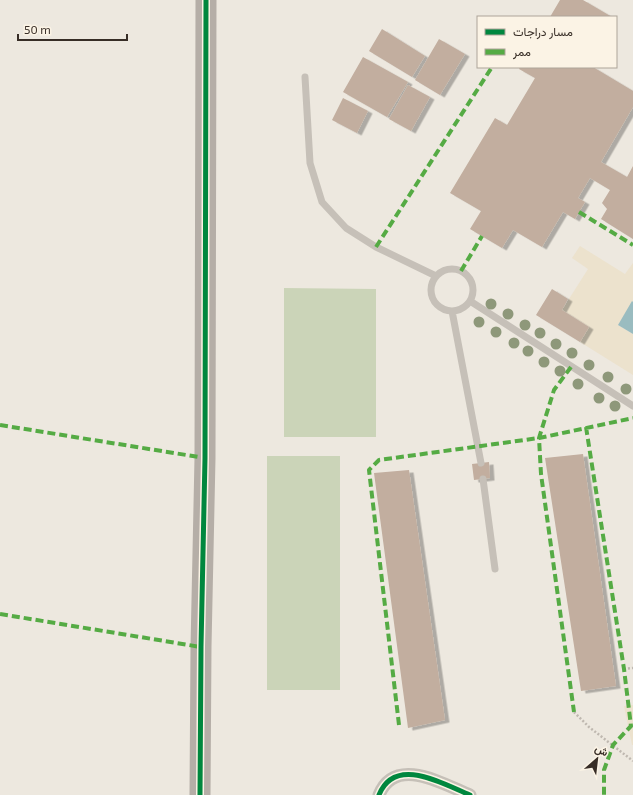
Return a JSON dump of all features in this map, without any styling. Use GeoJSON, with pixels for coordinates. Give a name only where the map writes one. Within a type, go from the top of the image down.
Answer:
{"type":"FeatureCollection","features":[{"type":"Feature","properties":{"kind":"main road"},"geometry":{"type":"LineString","coordinates":[[200,795],[205,458],[206,0]]}},
{"type":"Feature","properties":{"kind":"street"},"geometry":{"type":"LineString","coordinates":[[379,795],[383,786],[393,778],[406,774],[419,774],[470,795]]}},
{"type":"Feature","properties":{"kind":"lane"},"geometry":{"type":"LineString","coordinates":[[305,77],[310,163],[322,202],[346,228],[376,247],[436,276]]}},
{"type":"Feature","properties":{"kind":"lane"},"geometry":{"type":"LineString","coordinates":[[452,269],[464,273],[472,284],[473,293],[470,301],[464,308],[452,311],[443,310],[433,300],[431,288],[436,276],[443,271],[452,269]]}},
{"type":"Feature","properties":{"kind":"lane"},"geometry":{"type":"LineString","coordinates":[[470,301],[633,406]]}},
{"type":"Feature","properties":{"kind":"lane"},"geometry":{"type":"LineString","coordinates":[[452,311],[481,463]]}},
{"type":"Feature","properties":{"kind":"lane"},"geometry":{"type":"LineString","coordinates":[[483,479],[495,569]]}},
{"type":"Feature","properties":{"kind":"path"},"geometry":{"type":"LineString","coordinates":[[624,669],[633,668]]}},
{"type":"Feature","properties":{"kind":"path"},"geometry":{"type":"LineString","coordinates":[[574,712],[589,727],[633,761]]}},
{"type":"Feature","properties":{"kind":"green space"},"geometry":{"type":"Polygon","coordinates":[[[284,288],[376,289],[376,437],[284,437],[284,288]]]}},
{"type":"Feature","properties":{"kind":"green space"},"geometry":{"type":"Polygon","coordinates":[[[267,456],[340,456],[340,690],[267,690],[267,456]]]}},
{"type":"Feature","properties":{"kind":"shaded area"},"geometry":{"type":"Polygon","coordinates":[[[580,246],[625,274],[633,263],[633,302],[618,325],[633,334],[633,375],[580,342],[589,327],[562,310],[588,269],[572,258],[580,246]]]}},
{"type":"Feature","properties":{"kind":"shaded area"},"geometry":{"type":"Polygon","coordinates":[[[633,705],[633,745],[632,745],[624,706],[633,705]]]}},
{"type":"Feature","properties":{"kind":"water"},"geometry":{"type":"Polygon","coordinates":[[[632,301],[633,302],[633,334],[618,325],[632,301]]]}},
{"type":"Feature","properties":{"kind":"building"},"geometry":{"type":"Polygon","coordinates":[[[560,0],[583,0],[610,16],[551,16],[560,0]]]}},
{"type":"Feature","properties":{"kind":"building"},"geometry":{"type":"Polygon","coordinates":[[[382,29],[425,56],[412,77],[369,51],[382,29]]]}},
{"type":"Feature","properties":{"kind":"building"},"geometry":{"type":"Polygon","coordinates":[[[439,39],[465,54],[440,95],[415,80],[439,39]]]}},
{"type":"Feature","properties":{"kind":"building"},"geometry":{"type":"Polygon","coordinates":[[[363,57],[408,82],[387,117],[343,92],[363,57]]]}},
{"type":"Feature","properties":{"kind":"building"},"geometry":{"type":"Polygon","coordinates":[[[595,68],[633,91],[633,107],[601,162],[627,177],[633,166],[633,239],[601,219],[607,209],[602,203],[610,190],[590,178],[578,198],[585,202],[575,219],[563,212],[542,247],[513,230],[502,248],[470,229],[481,211],[450,193],[495,118],[507,125],[535,78],[519,69],[595,68]]]}},
{"type":"Feature","properties":{"kind":"building"},"geometry":{"type":"Polygon","coordinates":[[[408,85],[430,97],[411,131],[389,119],[408,85]]]}},
{"type":"Feature","properties":{"kind":"building"},"geometry":{"type":"Polygon","coordinates":[[[343,98],[368,111],[357,133],[332,120],[343,98]]]}},
{"type":"Feature","properties":{"kind":"building"},"geometry":{"type":"Polygon","coordinates":[[[552,289],[568,299],[562,310],[589,327],[580,342],[536,315],[552,289]]]}},
{"type":"Feature","properties":{"kind":"building"},"geometry":{"type":"Polygon","coordinates":[[[583,454],[616,686],[581,691],[545,458],[583,454]]]}},
{"type":"Feature","properties":{"kind":"building"},"geometry":{"type":"Polygon","coordinates":[[[489,462],[490,478],[474,480],[472,464],[489,462]]]}},
{"type":"Feature","properties":{"kind":"building"},"geometry":{"type":"Polygon","coordinates":[[[409,470],[445,720],[408,728],[374,473],[409,470]]]}},
{"type":"Feature","properties":{"kind":"marked path"},"geometry":{"type":"LineString","coordinates":[[376,247],[491,68]]}},
{"type":"Feature","properties":{"kind":"marked path"},"geometry":{"type":"LineString","coordinates":[[579,212],[633,245]]}},
{"type":"Feature","properties":{"kind":"marked path"},"geometry":{"type":"LineString","coordinates":[[461,271],[482,236]]}},
{"type":"Feature","properties":{"kind":"marked path"},"geometry":{"type":"LineString","coordinates":[[571,367],[554,390],[539,438],[541,474],[574,712]]}},
{"type":"Feature","properties":{"kind":"marked path"},"geometry":{"type":"LineString","coordinates":[[399,725],[369,470],[379,460],[539,438],[633,418]]}},
{"type":"Feature","properties":{"kind":"marked path"},"geometry":{"type":"LineString","coordinates":[[0,425],[205,458]]}},
{"type":"Feature","properties":{"kind":"marked path"},"geometry":{"type":"LineString","coordinates":[[586,427],[624,669],[631,726],[613,745],[604,770],[604,795]]}},
{"type":"Feature","properties":{"kind":"marked path"},"geometry":{"type":"LineString","coordinates":[[0,614],[201,647]]}},
{"type":"Feature","properties":{"kind":"cycle path"},"geometry":{"type":"LineString","coordinates":[[200,795],[205,458],[206,0]]}},
{"type":"Feature","properties":{"kind":"cycle path"},"geometry":{"type":"LineString","coordinates":[[379,795],[386,783],[396,777],[408,775],[420,776],[434,780],[470,795]]}}]}
